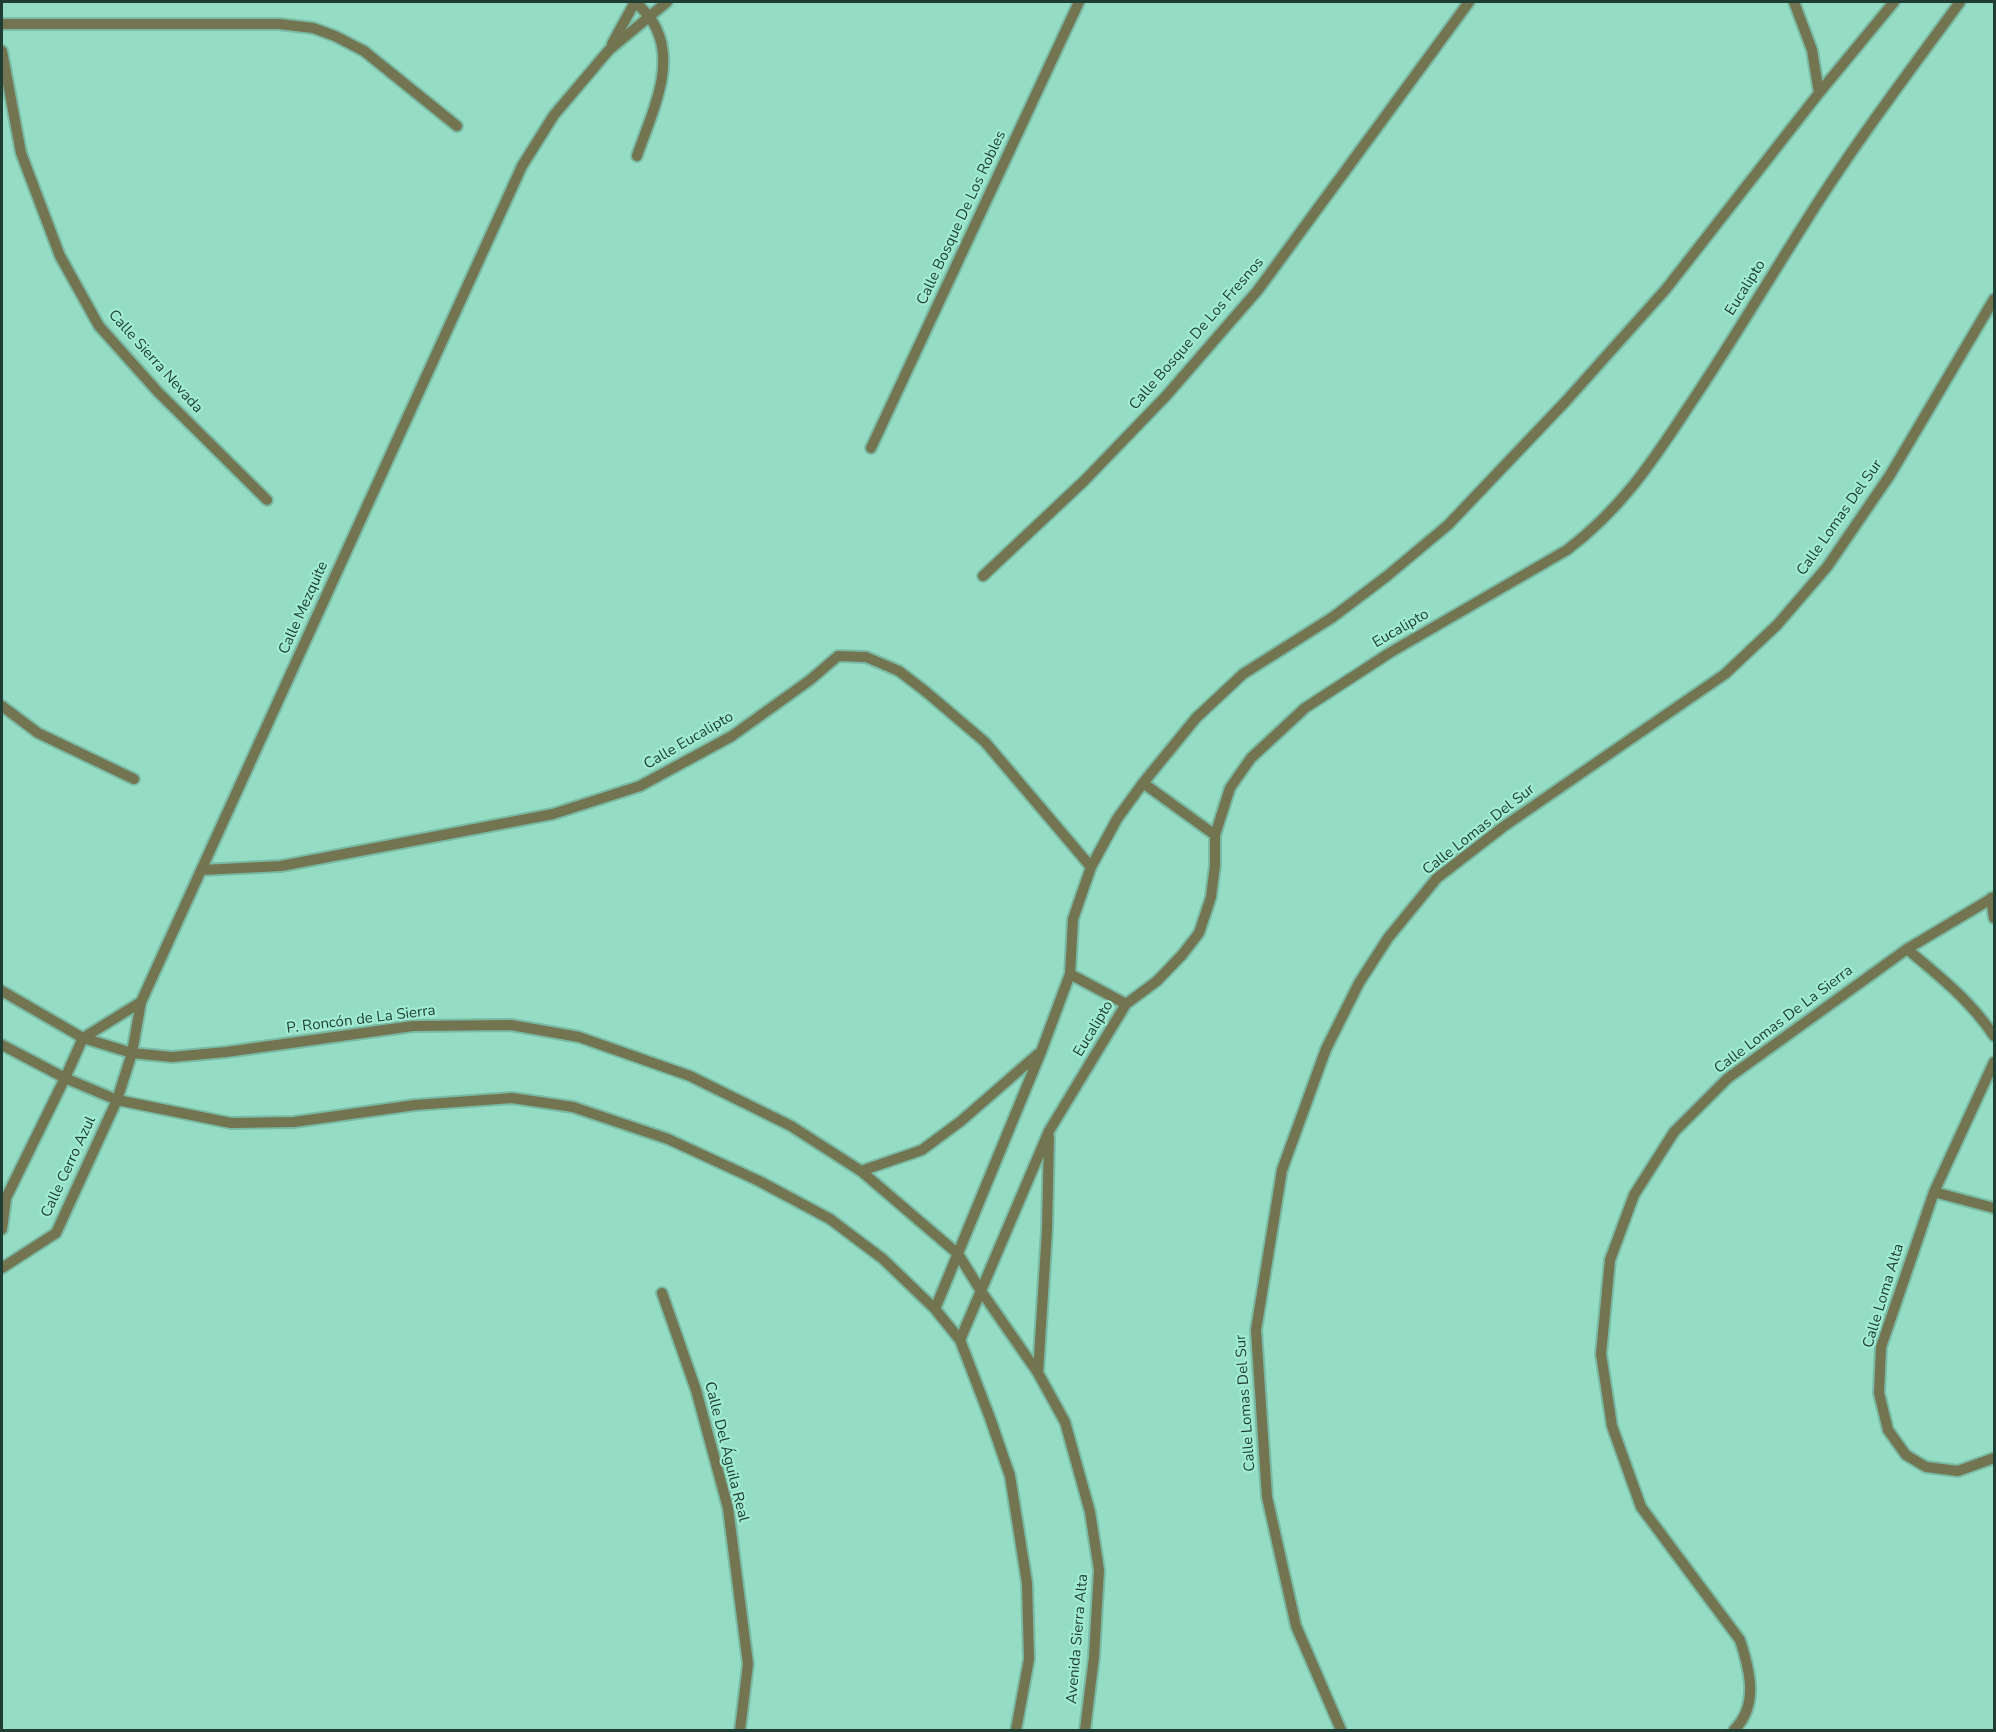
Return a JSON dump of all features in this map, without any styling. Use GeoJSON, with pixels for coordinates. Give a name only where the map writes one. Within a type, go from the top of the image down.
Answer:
{"type":"FeatureCollection","features":[{"type":"Feature","properties":{"kind":"street"},"geometry":{"type":"LineString","coordinates":[[609,50],[635,2],[650,17],[657,29],[664,61],[659,90],[637,156]]}},
{"type":"Feature","properties":{"kind":"street"},"geometry":{"type":"LineString","coordinates":[[609,50],[667,2]]}},
{"type":"Feature","properties":{"kind":"street","name":"Calle Bosque De Los Robles"},"geometry":{"type":"LineString","coordinates":[[871,448],[1079,2]]}},
{"type":"Feature","properties":{"kind":"street","name":"Calle Bosque De Los Fresnos"},"geometry":{"type":"LineString","coordinates":[[983,576],[1084,481],[1142,422],[1258,290],[1469,2]]}},
{"type":"Feature","properties":{"kind":"street"},"geometry":{"type":"LineString","coordinates":[[1794,2],[1812,50],[1819,93]]}},
{"type":"Feature","properties":{"kind":"street"},"geometry":{"type":"LineString","coordinates":[[935,1309],[1041,1052],[1070,974],[1073,919],[1090,867],[1117,819],[1143,783],[1196,718],[1243,674],[1333,617],[1448,525],[1566,401],[1666,289],[1819,93],[1894,2]]}},
{"type":"Feature","properties":{"kind":"street","name":"Eucalipto"},"geometry":{"type":"LineString","coordinates":[[960,1340],[1049,1131],[1126,1004],[1157,981],[1199,933],[1211,897],[1215,865],[1215,835],[1230,788],[1251,758],[1305,708],[1391,652],[1567,550],[1594,530],[1633,488],[1656,456],[1711,375],[1851,152],[1960,2]]}},
{"type":"Feature","properties":{"kind":"street"},"geometry":{"type":"LineString","coordinates":[[2,24],[279,24],[313,28],[364,51],[457,126]]}},
{"type":"Feature","properties":{"kind":"street","name":"Calle Mezquite"},"geometry":{"type":"LineString","coordinates":[[132,1053],[141,1002],[493,226],[522,166],[554,115],[609,50]]}},
{"type":"Feature","properties":{"kind":"street","name":"Calle Sierra Nevada"},"geometry":{"type":"LineString","coordinates":[[2,51],[21,153],[60,256],[99,326],[158,392],[267,500]]}},
{"type":"Feature","properties":{"kind":"street","name":"Calle Lomas Del Sur"},"geometry":{"type":"LineString","coordinates":[[1341,1731],[1296,1626],[1268,1497],[1256,1330],[1282,1170],[1326,1049],[1359,983],[1376,956],[1437,878],[1503,827],[1725,674],[1777,625],[1827,567],[1890,475],[1995,299]]}},
{"type":"Feature","properties":{"kind":"street","name":"Calle Eucalipto"},"geometry":{"type":"LineString","coordinates":[[202,870],[281,866],[553,814],[640,786],[732,736],[810,680],[838,656],[866,657],[899,670],[925,691],[985,742],[1090,867]]}},
{"type":"Feature","properties":{"kind":"street"},"geometry":{"type":"LineString","coordinates":[[2,706],[39,733],[134,780]]}},
{"type":"Feature","properties":{"kind":"street"},"geometry":{"type":"LineString","coordinates":[[1143,783],[1215,835]]}},
{"type":"Feature","properties":{"kind":"street"},"geometry":{"type":"LineString","coordinates":[[1993,897],[1995,918]]}},
{"type":"Feature","properties":{"kind":"street","name":"Calle Lomas De La Sierra"},"geometry":{"type":"LineString","coordinates":[[1734,1731],[1740,1724],[1752,1693],[1740,1640],[1641,1507],[1612,1426],[1602,1354],[1610,1260],[1634,1195],[1674,1132],[1728,1078],[1907,949],[1993,897]]}},
{"type":"Feature","properties":{"kind":"street"},"geometry":{"type":"LineString","coordinates":[[1907,949],[1954,988],[1980,1015],[1995,1036]]}},
{"type":"Feature","properties":{"kind":"street"},"geometry":{"type":"LineString","coordinates":[[1070,974],[1126,1004]]}},
{"type":"Feature","properties":{"kind":"street","name":"P. Roncón de La Sierra"},"geometry":{"type":"LineString","coordinates":[[2,991],[82,1038],[132,1053],[172,1057],[226,1052],[413,1026],[511,1025],[579,1037],[690,1076],[791,1126],[861,1171],[958,1254],[981,1291]]}},
{"type":"Feature","properties":{"kind":"street"},"geometry":{"type":"LineString","coordinates":[[2,1229],[6,1198],[65,1078],[82,1038],[141,1002]]}},
{"type":"Feature","properties":{"kind":"street"},"geometry":{"type":"LineString","coordinates":[[2,1046],[65,1078],[117,1100],[231,1122],[294,1122],[414,1106],[512,1098],[573,1107],[668,1139],[759,1181],[830,1219],[883,1259],[935,1309],[960,1340],[990,1418],[1010,1476],[1027,1583],[1029,1659],[1016,1731]]}},
{"type":"Feature","properties":{"kind":"street"},"geometry":{"type":"LineString","coordinates":[[861,1171],[922,1150],[1041,1052]]}},
{"type":"Feature","properties":{"kind":"street","name":"Calle Cerro Azul"},"geometry":{"type":"LineString","coordinates":[[2,1268],[56,1233],[117,1100],[132,1053]]}},
{"type":"Feature","properties":{"kind":"street","name":"Calle Loma Alta"},"geometry":{"type":"LineString","coordinates":[[1995,1062],[1934,1192],[1881,1347],[1879,1393],[1888,1430],[1906,1455],[1926,1467],[1958,1471],[1995,1458]]}},
{"type":"Feature","properties":{"kind":"street"},"geometry":{"type":"LineString","coordinates":[[1038,1373],[1047,1230],[1049,1131]]}},
{"type":"Feature","properties":{"kind":"street"},"geometry":{"type":"LineString","coordinates":[[1934,1192],[1995,1208]]}},
{"type":"Feature","properties":{"kind":"street","name":"Avenida Sierra Alta"},"geometry":{"type":"LineString","coordinates":[[981,1291],[1038,1373],[1065,1422],[1090,1512],[1099,1570],[1094,1658],[1085,1731]]}},
{"type":"Feature","properties":{"kind":"street","name":"Calle Del Águila Real"},"geometry":{"type":"LineString","coordinates":[[662,1293],[696,1390],[728,1508],[748,1664],[740,1731]]}}]}
